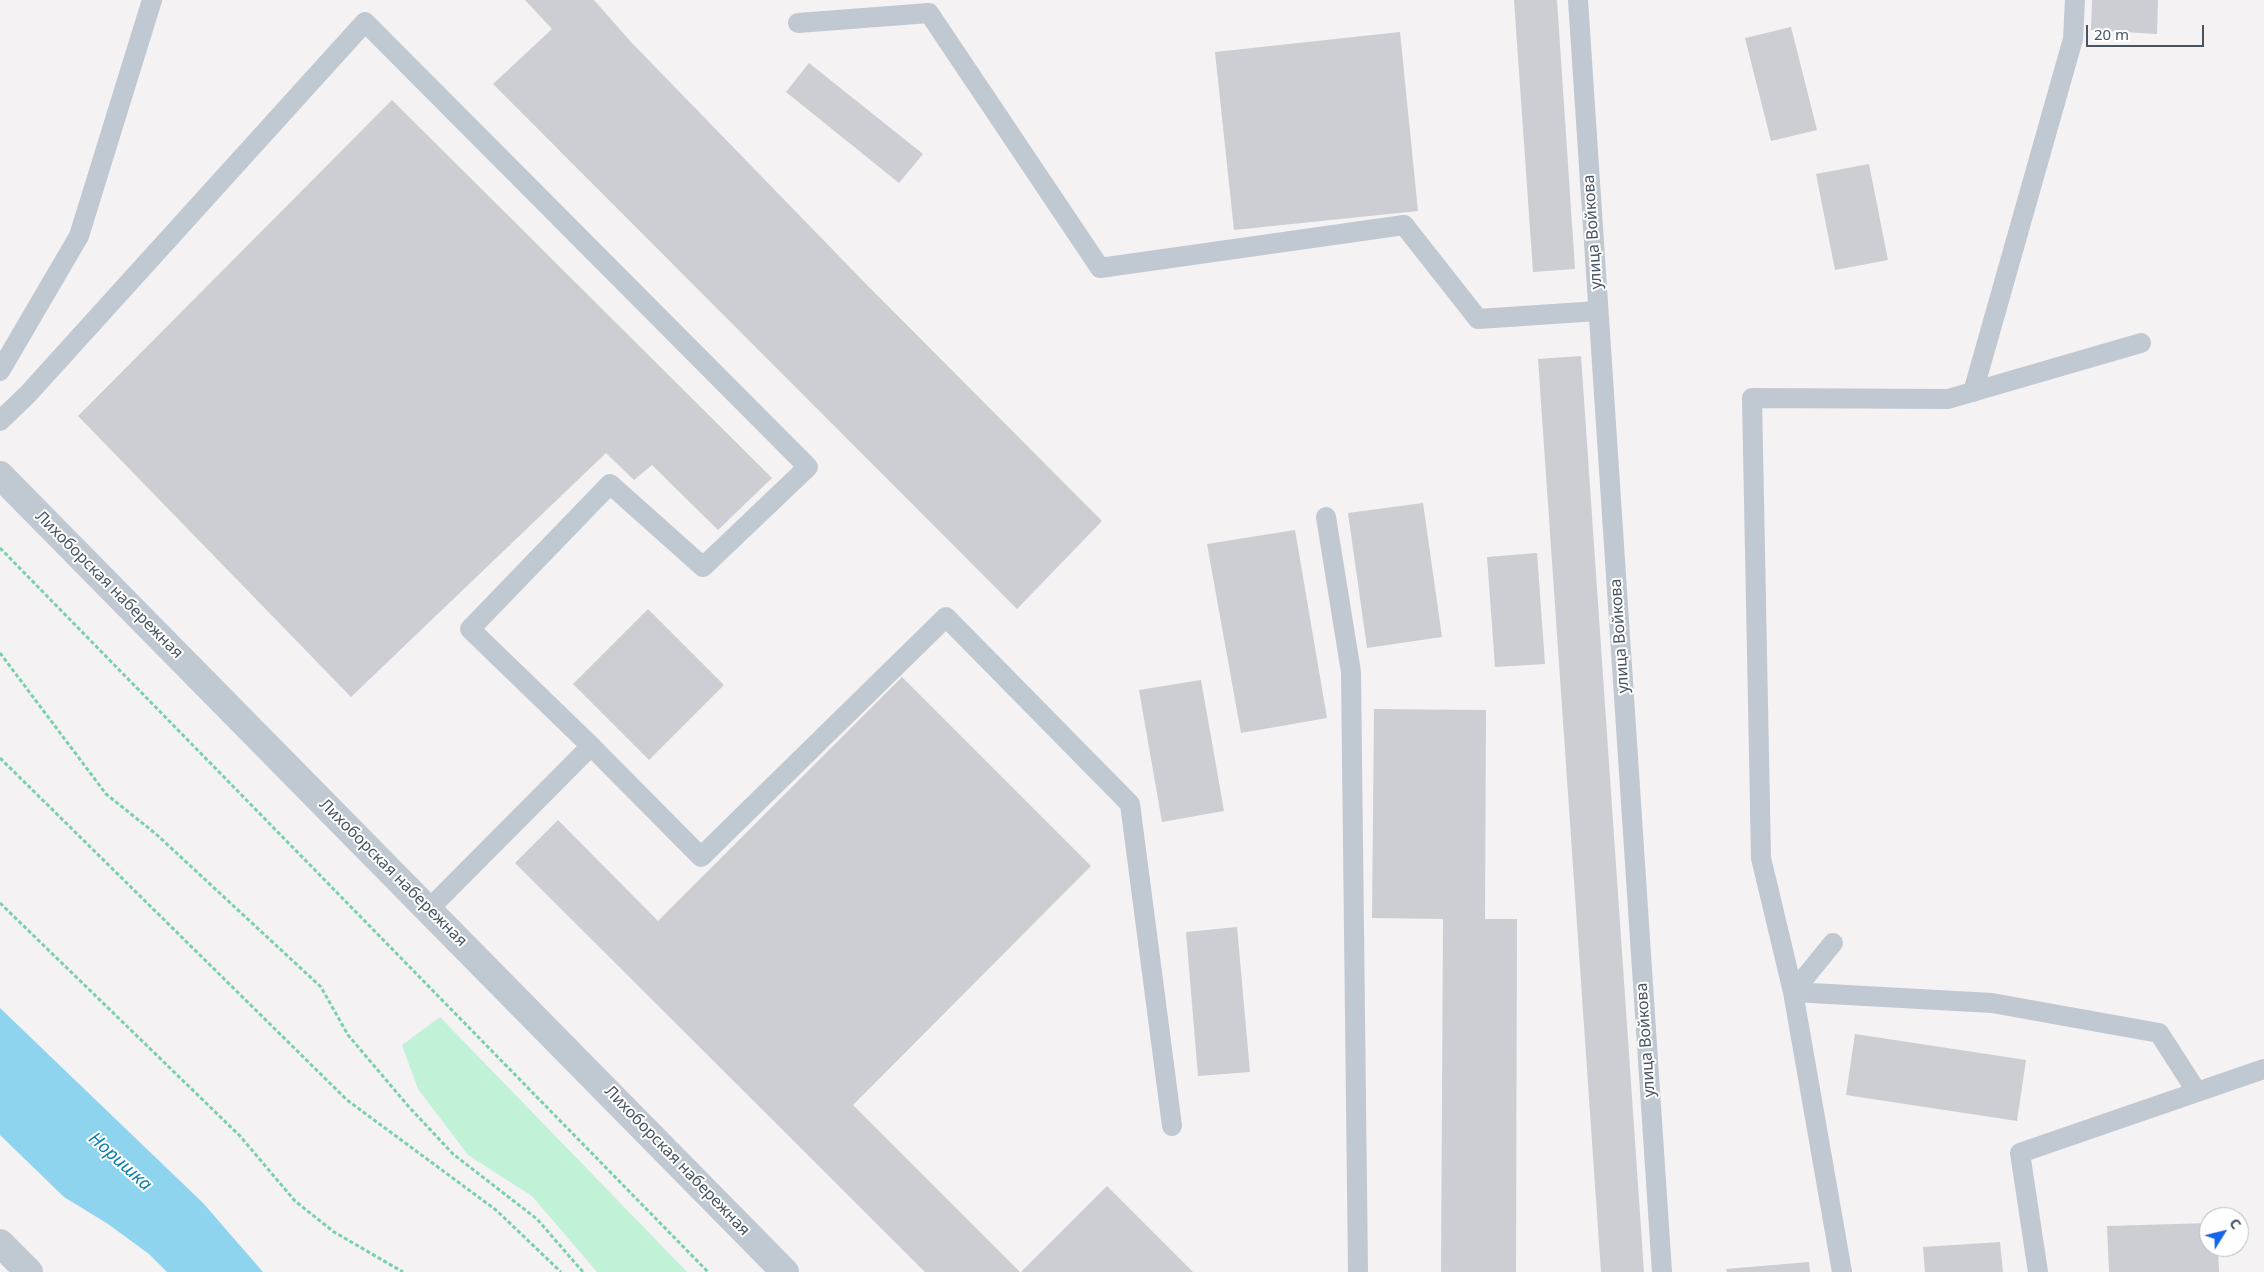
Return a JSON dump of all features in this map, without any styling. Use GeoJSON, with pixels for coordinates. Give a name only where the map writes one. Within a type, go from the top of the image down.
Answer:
{"type":"FeatureCollection","features":[{"type":"Feature","properties":{"kind":"street","name":"Лихоборская набережная"},"geometry":{"type":"LineString","coordinates":[[0,475],[785,1272]]}},
{"type":"Feature","properties":{"kind":"street"},"geometry":{"type":"LineString","coordinates":[[0,1243],[29,1272]]}},
{"type":"Feature","properties":{"kind":"lane"},"geometry":{"type":"LineString","coordinates":[[0,371],[79,236],[152,0]]}},
{"type":"Feature","properties":{"kind":"lane","name":"улица Войкова"},"geometry":{"type":"LineString","coordinates":[[1578,0],[1662,1272]]}},
{"type":"Feature","properties":{"kind":"lane"},"geometry":{"type":"LineString","coordinates":[[1973,392],[2073,39],[2074,0]]}},
{"type":"Feature","properties":{"kind":"lane"},"geometry":{"type":"LineString","coordinates":[[798,23],[929,13],[1100,268],[1404,225],[1478,319],[1598,311]]}},
{"type":"Feature","properties":{"kind":"lane"},"geometry":{"type":"LineString","coordinates":[[0,421],[28,394],[365,22],[808,467],[703,568],[610,484],[470,629],[591,746],[701,857],[946,617],[1130,804],[1172,1126]]}},
{"type":"Feature","properties":{"kind":"lane"},"geometry":{"type":"LineString","coordinates":[[1842,1272],[1793,992],[1761,858],[1752,398],[1948,399],[2142,343]]}},
{"type":"Feature","properties":{"kind":"lane"},"geometry":{"type":"LineString","coordinates":[[1326,517],[1351,672],[1358,1272]]}},
{"type":"Feature","properties":{"kind":"lane"},"geometry":{"type":"LineString","coordinates":[[429,909],[591,746]]}},
{"type":"Feature","properties":{"kind":"lane"},"geometry":{"type":"LineString","coordinates":[[1793,992],[1832,943]]}},
{"type":"Feature","properties":{"kind":"lane"},"geometry":{"type":"LineString","coordinates":[[1793,992],[1992,1003],[2159,1033],[2197,1092]]}},
{"type":"Feature","properties":{"kind":"lane"},"geometry":{"type":"LineString","coordinates":[[2038,1272],[2020,1153],[2264,1069]]}},
{"type":"Feature","properties":{"kind":"path"},"geometry":{"type":"LineString","coordinates":[[0,548],[708,1272]]}},
{"type":"Feature","properties":{"kind":"path"},"geometry":{"type":"LineString","coordinates":[[0,653],[106,794],[156,834],[320,987],[348,1034],[409,1107],[453,1154],[537,1219],[583,1272]]}},
{"type":"Feature","properties":{"kind":"path"},"geometry":{"type":"LineString","coordinates":[[0,758],[347,1100],[496,1210],[561,1272]]}},
{"type":"Feature","properties":{"kind":"path"},"geometry":{"type":"LineString","coordinates":[[0,903],[240,1136],[295,1200],[334,1232],[403,1272]]}},
{"type":"Feature","properties":{"kind":"green space"},"geometry":{"type":"Polygon","coordinates":[[[440,1017],[687,1272],[597,1272],[532,1196],[468,1155],[418,1089],[402,1045],[440,1017]]]}},
{"type":"Feature","properties":{"kind":"water","name":"Норишка"},"geometry":{"type":"Polygon","coordinates":[[[0,1008],[203,1203],[263,1272],[167,1272],[149,1254],[108,1224],[64,1197],[0,1135],[0,1008]]]}},
{"type":"Feature","properties":{"kind":"building"},"geometry":{"type":"Polygon","coordinates":[[[525,0],[594,0],[631,42],[867,285],[1102,521],[1017,609],[493,84],[552,29],[525,0]]]}},
{"type":"Feature","properties":{"kind":"building"},"geometry":{"type":"Polygon","coordinates":[[[1514,0],[1557,0],[1575,269],[1533,272],[1514,0]]]}},
{"type":"Feature","properties":{"kind":"building"},"geometry":{"type":"Polygon","coordinates":[[[2092,0],[2158,0],[2157,34],[2091,30],[2092,0]]]}},
{"type":"Feature","properties":{"kind":"building"},"geometry":{"type":"Polygon","coordinates":[[[1791,27],[1817,130],[1771,141],[1745,38],[1791,27]]]}},
{"type":"Feature","properties":{"kind":"building"},"geometry":{"type":"Polygon","coordinates":[[[1400,32],[1418,211],[1234,230],[1215,52],[1400,32]]]}},
{"type":"Feature","properties":{"kind":"building"},"geometry":{"type":"Polygon","coordinates":[[[809,63],[923,154],[899,183],[786,92],[809,63]]]}},
{"type":"Feature","properties":{"kind":"building"},"geometry":{"type":"Polygon","coordinates":[[[392,100],[772,478],[718,530],[652,465],[634,480],[606,453],[351,697],[78,416],[392,100]]]}},
{"type":"Feature","properties":{"kind":"building"},"geometry":{"type":"Polygon","coordinates":[[[1869,164],[1888,260],[1835,270],[1816,174],[1869,164]]]}},
{"type":"Feature","properties":{"kind":"building"},"geometry":{"type":"Polygon","coordinates":[[[1581,356],[1644,1272],[1601,1272],[1538,359],[1581,356]]]}},
{"type":"Feature","properties":{"kind":"building"},"geometry":{"type":"Polygon","coordinates":[[[1423,503],[1442,637],[1367,648],[1348,513],[1423,503]]]}},
{"type":"Feature","properties":{"kind":"building"},"geometry":{"type":"Polygon","coordinates":[[[1295,530],[1327,718],[1241,733],[1207,544],[1295,530]]]}},
{"type":"Feature","properties":{"kind":"building"},"geometry":{"type":"Polygon","coordinates":[[[1537,553],[1545,664],[1495,667],[1487,557],[1537,553]]]}},
{"type":"Feature","properties":{"kind":"building"},"geometry":{"type":"Polygon","coordinates":[[[648,609],[724,685],[649,760],[573,684],[648,609]]]}},
{"type":"Feature","properties":{"kind":"building"},"geometry":{"type":"Polygon","coordinates":[[[902,677],[1091,866],[853,1105],[1020,1272],[925,1272],[515,863],[558,820],[658,921],[902,677]]]}},
{"type":"Feature","properties":{"kind":"building"},"geometry":{"type":"Polygon","coordinates":[[[1201,680],[1224,811],[1162,822],[1139,690],[1201,680]]]}},
{"type":"Feature","properties":{"kind":"building"},"geometry":{"type":"Polygon","coordinates":[[[1374,709],[1486,710],[1485,919],[1517,919],[1516,1272],[1441,1272],[1443,919],[1372,918],[1374,709]]]}},
{"type":"Feature","properties":{"kind":"building"},"geometry":{"type":"Polygon","coordinates":[[[1237,927],[1250,1072],[1198,1076],[1186,932],[1237,927]]]}},
{"type":"Feature","properties":{"kind":"building"},"geometry":{"type":"Polygon","coordinates":[[[1855,1034],[2026,1060],[2017,1121],[1846,1095],[1855,1034]]]}},
{"type":"Feature","properties":{"kind":"building"},"geometry":{"type":"Polygon","coordinates":[[[1107,1186],[1193,1272],[1021,1272],[1107,1186]]]}},
{"type":"Feature","properties":{"kind":"building"},"geometry":{"type":"Polygon","coordinates":[[[2199,1223],[2199,1257],[2218,1257],[2219,1272],[2109,1272],[2107,1226],[2199,1223]]]}},
{"type":"Feature","properties":{"kind":"building"},"geometry":{"type":"Polygon","coordinates":[[[2000,1242],[2003,1272],[1925,1272],[1923,1247],[2000,1242]]]}},
{"type":"Feature","properties":{"kind":"building"},"geometry":{"type":"Polygon","coordinates":[[[1809,1262],[1810,1272],[1727,1272],[1726,1269],[1809,1262]]]}}]}
